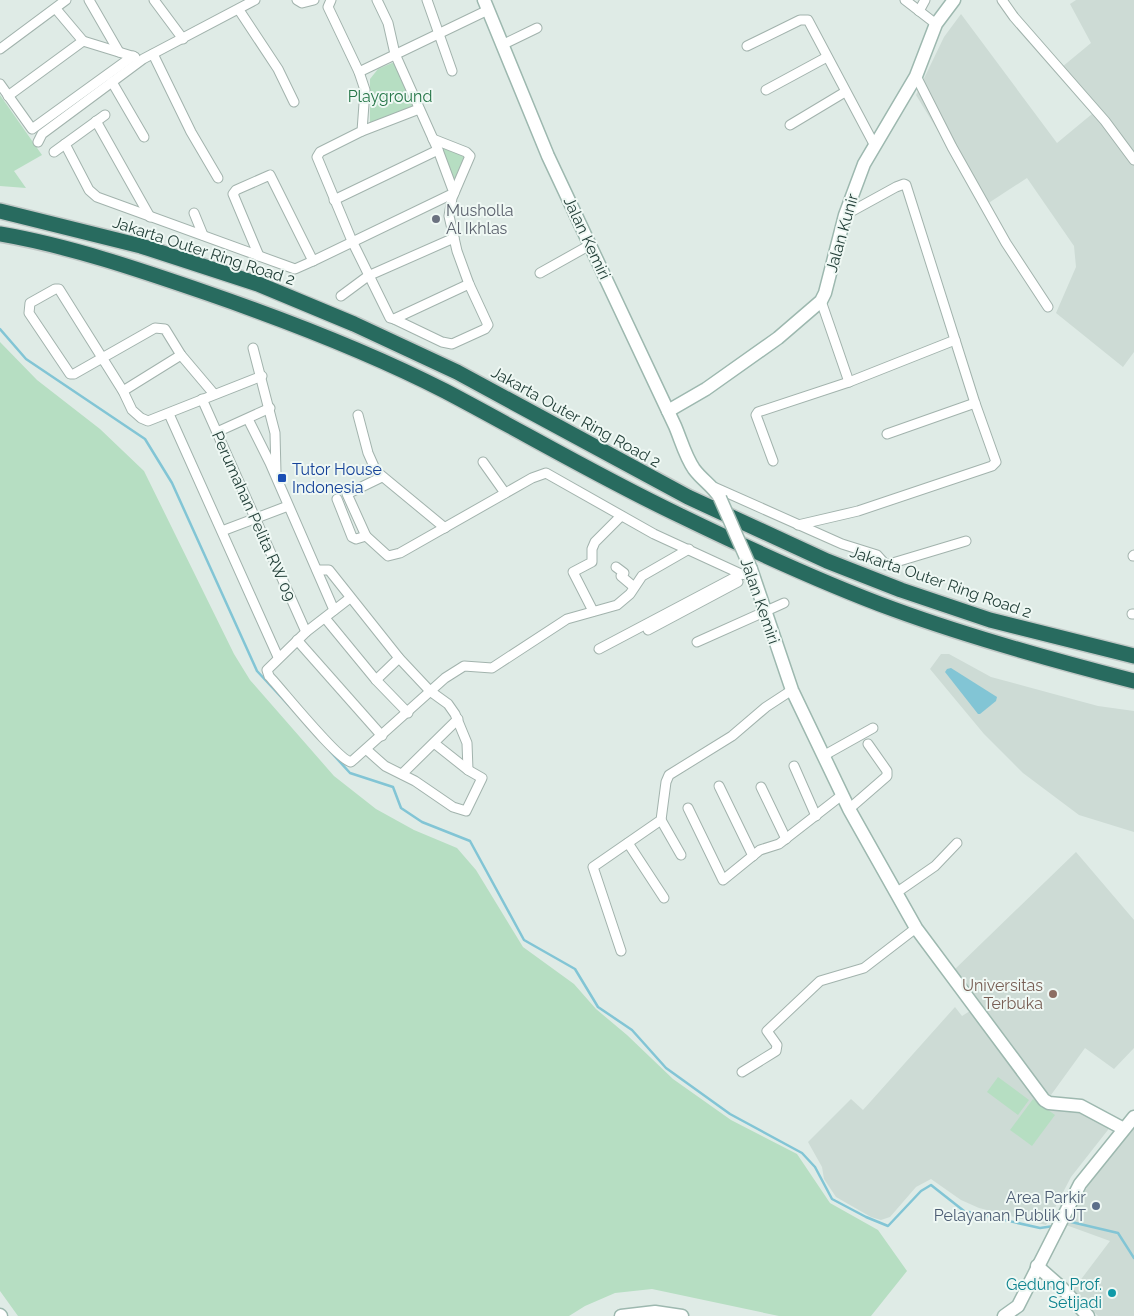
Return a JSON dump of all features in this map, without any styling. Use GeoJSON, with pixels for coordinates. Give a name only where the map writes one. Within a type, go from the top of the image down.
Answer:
{"type":"FeatureCollection","features":[{"type":"Feature","properties":{"kind":"highway","name":"Jakarta Outer Ring Road 2"},"geometry":{"type":"LineString","coordinates":[[0,211],[141,246],[258,284],[354,324],[457,372],[688,497],[827,561],[901,590],[990,620],[1134,656]]}},
{"type":"Feature","properties":{"kind":"highway"},"geometry":{"type":"LineString","coordinates":[[0,234],[130,266],[244,306],[346,345],[444,391],[558,454],[677,515],[814,578],[893,609],[980,639],[1134,681]]}},
{"type":"Feature","properties":{"kind":"street"},"geometry":{"type":"LineString","coordinates":[[0,49],[66,0]]}},
{"type":"Feature","properties":{"kind":"street"},"geometry":{"type":"LineString","coordinates":[[89,0],[119,52]]}},
{"type":"Feature","properties":{"kind":"street"},"geometry":{"type":"LineString","coordinates":[[154,0],[183,39]]}},
{"type":"Feature","properties":{"kind":"street"},"geometry":{"type":"LineString","coordinates":[[38,142],[42,134],[143,59],[255,0]]}},
{"type":"Feature","properties":{"kind":"street"},"geometry":{"type":"LineString","coordinates":[[297,0],[302,3],[314,0]]}},
{"type":"Feature","properties":{"kind":"street"},"geometry":{"type":"LineString","coordinates":[[331,0],[328,8],[359,72],[366,100],[362,130]]}},
{"type":"Feature","properties":{"kind":"street"},"geometry":{"type":"LineString","coordinates":[[377,0],[388,23],[395,54],[438,150],[454,194]]}},
{"type":"Feature","properties":{"kind":"street"},"geometry":{"type":"LineString","coordinates":[[427,0],[452,71]]}},
{"type":"Feature","properties":{"kind":"street"},"geometry":{"type":"LineString","coordinates":[[904,0],[936,24]]}},
{"type":"Feature","properties":{"kind":"street"},"geometry":{"type":"LineString","coordinates":[[919,11],[925,0]]}},
{"type":"Feature","properties":{"kind":"street"},"geometry":{"type":"LineString","coordinates":[[1002,0],[1014,17],[1105,122],[1134,160]]}},
{"type":"Feature","properties":{"kind":"street","name":"Jalan Kunir"},"geometry":{"type":"LineString","coordinates":[[668,411],[706,390],[778,338],[821,301],[826,293],[845,215],[864,164],[916,76],[936,24],[950,1]]}},
{"type":"Feature","properties":{"kind":"street"},"geometry":{"type":"LineString","coordinates":[[359,72],[440,33],[486,5]]}},
{"type":"Feature","properties":{"kind":"street","name":"Jalan Kemiri"},"geometry":{"type":"LineString","coordinates":[[486,5],[548,156],[694,469],[717,492],[748,574],[766,611],[792,690],[849,809],[896,893],[916,928],[1044,1100],[1049,1103],[1081,1106],[1124,1129]]}},
{"type":"Feature","properties":{"kind":"street"},"geometry":{"type":"LineString","coordinates":[[56,8],[83,41],[143,59]]}},
{"type":"Feature","properties":{"kind":"street"},"geometry":{"type":"LineString","coordinates":[[239,10],[278,70],[294,102]]}},
{"type":"Feature","properties":{"kind":"street"},"geometry":{"type":"LineString","coordinates":[[747,46],[805,19],[812,25],[845,92],[875,146]]}},
{"type":"Feature","properties":{"kind":"street"},"geometry":{"type":"LineString","coordinates":[[502,45],[537,28]]}},
{"type":"Feature","properties":{"kind":"street"},"geometry":{"type":"LineString","coordinates":[[8,96],[83,41]]}},
{"type":"Feature","properties":{"kind":"street"},"geometry":{"type":"LineString","coordinates":[[153,54],[191,132],[218,178]]}},
{"type":"Feature","properties":{"kind":"street"},"geometry":{"type":"LineString","coordinates":[[0,84],[28,126],[36,128],[133,56]]}},
{"type":"Feature","properties":{"kind":"street"},"geometry":{"type":"LineString","coordinates":[[766,90],[827,57]]}},
{"type":"Feature","properties":{"kind":"street"},"geometry":{"type":"LineString","coordinates":[[916,76],[952,147],[1006,243],[1048,307]]}},
{"type":"Feature","properties":{"kind":"street"},"geometry":{"type":"LineString","coordinates":[[112,82],[144,138]]}},
{"type":"Feature","properties":{"kind":"street"},"geometry":{"type":"LineString","coordinates":[[790,125],[845,92]]}},
{"type":"Feature","properties":{"kind":"street"},"geometry":{"type":"LineString","coordinates":[[419,109],[362,130],[320,152],[317,157],[352,241],[390,318],[442,342],[457,342],[485,329],[488,325],[469,284],[449,216],[454,194],[470,156],[466,152],[433,139]]}},
{"type":"Feature","properties":{"kind":"street"},"geometry":{"type":"LineString","coordinates":[[54,152],[105,115]]}},
{"type":"Feature","properties":{"kind":"street"},"geometry":{"type":"LineString","coordinates":[[96,121],[150,217]]}},
{"type":"Feature","properties":{"kind":"street"},"geometry":{"type":"LineString","coordinates":[[65,144],[90,190],[97,197],[295,269],[454,194]]}},
{"type":"Feature","properties":{"kind":"street"},"geometry":{"type":"LineString","coordinates":[[334,200],[438,150]]}},
{"type":"Feature","properties":{"kind":"street"},"geometry":{"type":"LineString","coordinates":[[259,256],[233,194],[236,190],[270,175],[313,261]]}},
{"type":"Feature","properties":{"kind":"street"},"geometry":{"type":"LineString","coordinates":[[798,525],[858,511],[995,464],[996,460],[975,403],[906,185],[896,187],[845,215]]}},
{"type":"Feature","properties":{"kind":"street"},"geometry":{"type":"LineString","coordinates":[[194,214],[203,235]]}},
{"type":"Feature","properties":{"kind":"street"},"geometry":{"type":"LineString","coordinates":[[342,296],[368,276],[454,238]]}},
{"type":"Feature","properties":{"kind":"street"},"geometry":{"type":"LineString","coordinates":[[540,273],[590,245]]}},
{"type":"Feature","properties":{"kind":"street"},"geometry":{"type":"LineString","coordinates":[[394,319],[469,284]]}},
{"type":"Feature","properties":{"kind":"street"},"geometry":{"type":"LineString","coordinates":[[214,394],[181,355],[165,329],[160,327],[102,360],[74,374],[67,371],[29,314],[30,303],[55,289],[59,289],[102,360],[123,391],[132,410],[140,418],[148,421],[262,376]]}},
{"type":"Feature","properties":{"kind":"street"},"geometry":{"type":"LineString","coordinates":[[821,301],[849,382]]}},
{"type":"Feature","properties":{"kind":"street"},"geometry":{"type":"LineString","coordinates":[[773,461],[757,413],[849,382],[955,340]]}},
{"type":"Feature","properties":{"kind":"street"},"geometry":{"type":"LineString","coordinates":[[253,348],[262,376],[275,433],[276,478]]}},
{"type":"Feature","properties":{"kind":"street"},"geometry":{"type":"LineString","coordinates":[[123,391],[181,355]]}},
{"type":"Feature","properties":{"kind":"street","name":"Perumahan Pelita RW 09"},"geometry":{"type":"LineString","coordinates":[[202,399],[306,632]]}},
{"type":"Feature","properties":{"kind":"street"},"geometry":{"type":"LineString","coordinates":[[887,434],[975,403]]}},
{"type":"Feature","properties":{"kind":"street"},"geometry":{"type":"LineString","coordinates":[[217,432],[270,408]]}},
{"type":"Feature","properties":{"kind":"street"},"geometry":{"type":"LineString","coordinates":[[169,414],[278,657]]}},
{"type":"Feature","properties":{"kind":"street"},"geometry":{"type":"LineString","coordinates":[[358,415],[371,464],[382,477],[445,528]]}},
{"type":"Feature","properties":{"kind":"street"},"geometry":{"type":"LineString","coordinates":[[248,419],[318,570],[334,610]]}},
{"type":"Feature","properties":{"kind":"street"},"geometry":{"type":"LineString","coordinates":[[483,462],[505,493]]}},
{"type":"Feature","properties":{"kind":"street"},"geometry":{"type":"LineString","coordinates":[[382,477],[347,494],[366,536],[388,556],[394,556],[532,478],[546,473],[621,516],[689,550],[748,574]]}},
{"type":"Feature","properties":{"kind":"street"},"geometry":{"type":"LineString","coordinates":[[717,492],[842,544],[877,555],[886,565],[966,541]]}},
{"type":"Feature","properties":{"kind":"street"},"geometry":{"type":"LineString","coordinates":[[337,499],[352,537],[356,539],[366,536]]}},
{"type":"Feature","properties":{"kind":"street"},"geometry":{"type":"LineString","coordinates":[[222,531],[288,506]]}},
{"type":"Feature","properties":{"kind":"street"},"geometry":{"type":"LineString","coordinates":[[593,611],[573,572],[594,561],[592,549],[595,542],[621,516]]}},
{"type":"Feature","properties":{"kind":"street"},"geometry":{"type":"LineString","coordinates":[[350,598],[306,632],[278,657],[267,670],[269,676],[344,759],[351,762],[367,750],[430,691],[464,666],[492,668],[561,622],[617,605],[630,594],[642,576],[689,550]]}},
{"type":"Feature","properties":{"kind":"street"},"geometry":{"type":"LineString","coordinates":[[616,567],[624,573],[621,576],[634,587]]}},
{"type":"Feature","properties":{"kind":"street"},"geometry":{"type":"LineString","coordinates":[[318,570],[329,570],[399,658],[430,691],[448,704],[458,719],[469,751],[468,770]]}},
{"type":"Feature","properties":{"kind":"street"},"geometry":{"type":"LineString","coordinates":[[648,630],[748,574]]}},
{"type":"Feature","properties":{"kind":"street"},"geometry":{"type":"LineString","coordinates":[[598,649],[748,574]]}},
{"type":"Feature","properties":{"kind":"street"},"geometry":{"type":"LineString","coordinates":[[696,642],[784,603]]}},
{"type":"Feature","properties":{"kind":"street"},"geometry":{"type":"LineString","coordinates":[[324,618],[376,680],[408,713]]}},
{"type":"Feature","properties":{"kind":"street"},"geometry":{"type":"LineString","coordinates":[[297,640],[382,736]]}},
{"type":"Feature","properties":{"kind":"street"},"geometry":{"type":"LineString","coordinates":[[376,680],[399,658]]}},
{"type":"Feature","properties":{"kind":"street"},"geometry":{"type":"LineString","coordinates":[[681,855],[661,820],[666,782],[669,775],[732,736],[766,707],[792,690]]}},
{"type":"Feature","properties":{"kind":"street"},"geometry":{"type":"LineString","coordinates":[[402,774],[458,719]]}},
{"type":"Feature","properties":{"kind":"street"},"geometry":{"type":"LineString","coordinates":[[823,756],[873,728]]}},
{"type":"Feature","properties":{"kind":"street"},"geometry":{"type":"LineString","coordinates":[[367,750],[385,766],[402,774],[454,807],[466,811],[482,778],[468,770],[434,743]]}},
{"type":"Feature","properties":{"kind":"street"},"geometry":{"type":"LineString","coordinates":[[849,809],[887,776],[887,771],[868,744]]}},
{"type":"Feature","properties":{"kind":"street"},"geometry":{"type":"LineString","coordinates":[[794,766],[816,816]]}},
{"type":"Feature","properties":{"kind":"street"},"geometry":{"type":"LineString","coordinates":[[719,786],[752,856]]}},
{"type":"Feature","properties":{"kind":"street"},"geometry":{"type":"LineString","coordinates":[[761,787],[786,839]]}},
{"type":"Feature","properties":{"kind":"street"},"geometry":{"type":"LineString","coordinates":[[688,808],[723,880],[760,850],[779,844],[786,839],[842,795]]}},
{"type":"Feature","properties":{"kind":"street"},"geometry":{"type":"LineString","coordinates":[[621,951],[604,894],[593,869],[661,820]]}},
{"type":"Feature","properties":{"kind":"street"},"geometry":{"type":"LineString","coordinates":[[628,843],[664,898]]}},
{"type":"Feature","properties":{"kind":"street"},"geometry":{"type":"LineString","coordinates":[[896,893],[935,866],[957,843]]}},
{"type":"Feature","properties":{"kind":"street"},"geometry":{"type":"LineString","coordinates":[[742,1072],[776,1051],[777,1045],[766,1031],[815,985],[827,978],[864,968],[916,928]]}},
{"type":"Feature","properties":{"kind":"street"},"geometry":{"type":"LineString","coordinates":[[1004,1316],[1018,1306],[1065,1210],[1080,1184],[1134,1117]]}},
{"type":"Feature","properties":{"kind":"street"},"geometry":{"type":"LineString","coordinates":[[1037,1266],[1066,1291],[1088,1316]]}},
{"type":"Feature","properties":{"kind":"street"},"geometry":{"type":"LineString","coordinates":[[621,1316],[655,1312],[682,1316]]}},
{"type":"Feature","properties":{"kind":"shaded area"},"geometry":{"type":"Polygon","coordinates":[[[1076,0],[1134,0],[1134,352],[1123,367],[1056,313],[1076,267],[1074,246],[1027,178],[984,206],[916,95],[944,37],[961,14],[1057,143],[1098,109],[1062,67],[1091,43],[1070,4],[1076,0]]]}},
{"type":"Feature","properties":{"kind":"shaded area"},"geometry":{"type":"Polygon","coordinates":[[[941,654],[949,654],[991,677],[1098,706],[1134,711],[1134,832],[1079,815],[1023,773],[984,734],[930,669],[941,654]]]}},
{"type":"Feature","properties":{"kind":"shaded area","name":"Universitas Terbuka"},"geometry":{"type":"Polygon","coordinates":[[[1076,852],[1134,920],[1134,1048],[1114,1069],[1085,1048],[1051,1095],[1042,1090],[954,970],[1076,852]]]}},
{"type":"Feature","properties":{"kind":"shaded area"},"geometry":{"type":"Polygon","coordinates":[[[955,1007],[962,1016],[970,1011],[1039,1101],[1080,1111],[1111,1126],[1071,1177],[1046,1225],[979,1208],[961,1200],[931,1179],[916,1187],[890,1217],[881,1220],[871,1217],[836,1197],[824,1179],[822,1167],[808,1142],[851,1099],[863,1110],[955,1007]]]}},
{"type":"Feature","properties":{"kind":"shaded area"},"geometry":{"type":"Polygon","coordinates":[[[1134,1126],[1134,1316],[1098,1316],[1073,1290],[1110,1241],[1066,1225],[1095,1173],[1134,1126]]]}},
{"type":"Feature","properties":{"kind":"green space","name":"Playground"},"geometry":{"type":"Polygon","coordinates":[[[395,63],[416,105],[370,125],[370,79],[378,69],[395,63]]]}},
{"type":"Feature","properties":{"kind":"green space"},"geometry":{"type":"Polygon","coordinates":[[[0,95],[42,155],[14,171],[26,188],[0,186],[0,95]]]}},
{"type":"Feature","properties":{"kind":"green space"},"geometry":{"type":"Polygon","coordinates":[[[439,144],[468,159],[456,184],[439,144]]]}},
{"type":"Feature","properties":{"kind":"green space"},"geometry":{"type":"Polygon","coordinates":[[[0,342],[37,380],[100,429],[144,471],[234,654],[250,680],[334,776],[376,809],[414,830],[457,848],[476,870],[523,947],[574,984],[596,1009],[627,1035],[673,1079],[731,1120],[797,1154],[830,1203],[878,1230],[907,1271],[871,1316],[779,1316],[652,1289],[615,1293],[585,1306],[569,1316],[18,1316],[0,1291],[0,342]]]}},
{"type":"Feature","properties":{"kind":"green space"},"geometry":{"type":"Polygon","coordinates":[[[998,1077],[1029,1100],[1018,1115],[987,1092],[998,1077]]]}},
{"type":"Feature","properties":{"kind":"green space"},"geometry":{"type":"Polygon","coordinates":[[[1033,1099],[1055,1115],[1032,1146],[1010,1130],[1033,1099]]]}},
{"type":"Feature","properties":{"kind":"water"},"geometry":{"type":"Polygon","coordinates":[[[951,668],[997,697],[996,701],[978,714],[945,672],[951,668]]]}},
{"type":"Feature","properties":{"kind":"waterway"},"geometry":{"type":"LineString","coordinates":[[0,329],[26,359],[145,439],[172,483],[257,671],[296,713]]}},
{"type":"Feature","properties":{"kind":"waterway"},"geometry":{"type":"LineString","coordinates":[[330,751],[350,773],[393,787],[401,808],[422,822],[470,841],[524,940],[575,969],[598,1007],[632,1030],[666,1068],[730,1114],[802,1153],[815,1167],[832,1199],[888,1226],[921,1191],[931,1185],[964,1211],[1040,1228],[1054,1226]]}},
{"type":"Feature","properties":{"kind":"waterway"},"geometry":{"type":"LineString","coordinates":[[1067,1221],[1118,1233],[1134,1258]]}},
{"type":"Feature","properties":{"kind":"place","name":"Musholla Al Ikhlas"},"geometry":{"type":"Point","coordinates":[436,219]}},
{"type":"Feature","properties":{"kind":"place","name":"Tutor House Indonesia"},"geometry":{"type":"Point","coordinates":[282,478]}},
{"type":"Feature","properties":{"kind":"place","name":"Universitas Terbuka"},"geometry":{"type":"Point","coordinates":[1053,994]}},
{"type":"Feature","properties":{"kind":"place","name":"Area Parkir Pelayanan Publik UT"},"geometry":{"type":"Point","coordinates":[1096,1206]}},
{"type":"Feature","properties":{"kind":"place","name":"Gedung Prof. Setijadi"},"geometry":{"type":"Point","coordinates":[1112,1293]}}]}
